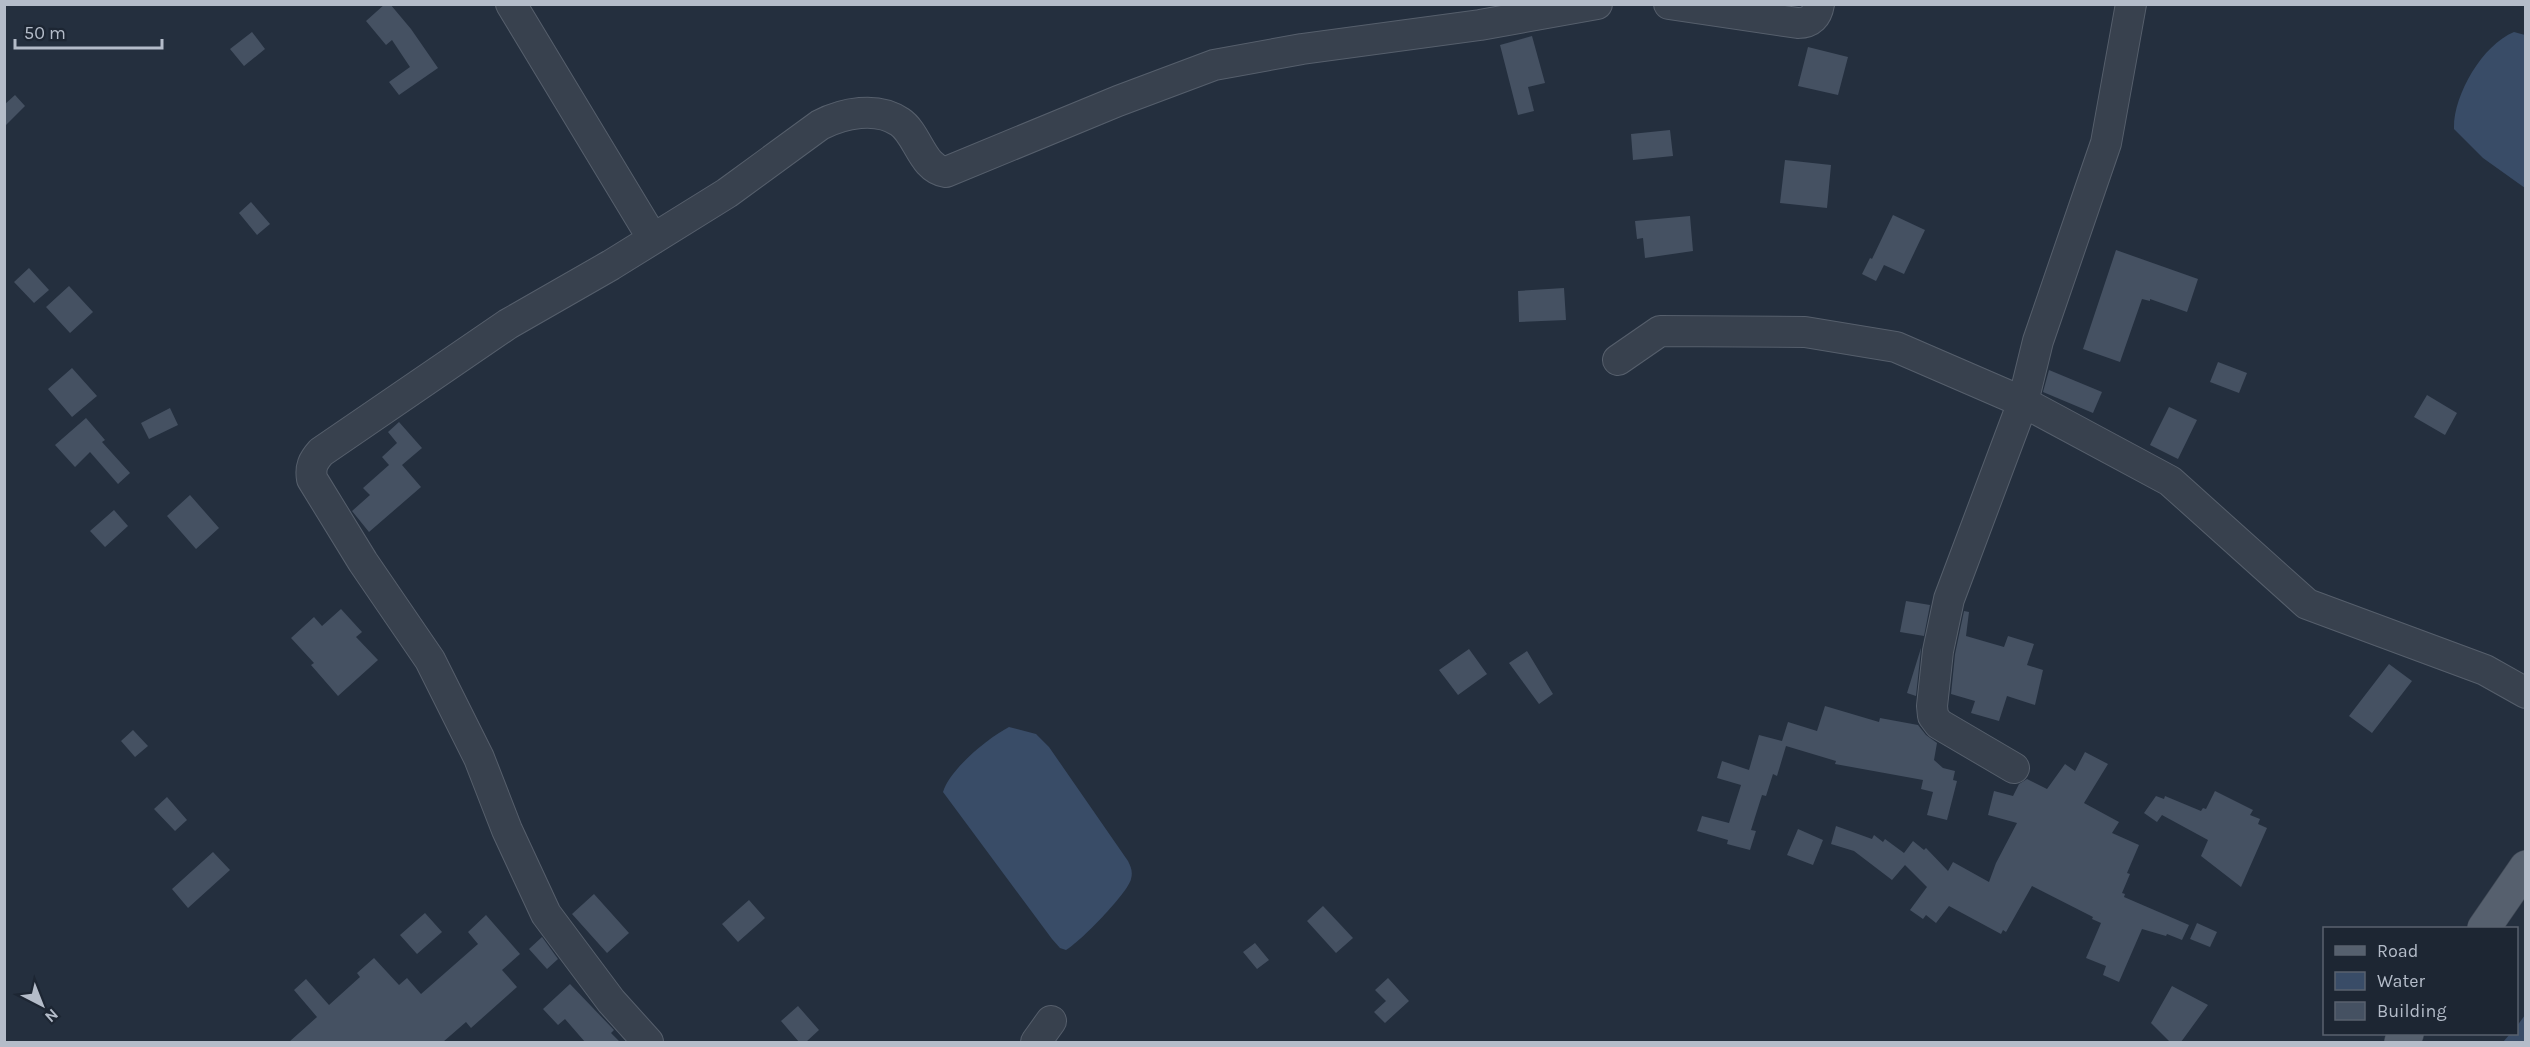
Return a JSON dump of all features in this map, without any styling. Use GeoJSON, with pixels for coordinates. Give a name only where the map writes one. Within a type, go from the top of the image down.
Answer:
{"type":"FeatureCollection","features":[{"type":"Feature","properties":{"kind":"main road"},"geometry":{"type":"LineString","coordinates":[[2485,927],[2526,867]]}},
{"type":"Feature","properties":{"kind":"street"},"geometry":{"type":"LineString","coordinates":[[511,4],[653,239]]}},
{"type":"Feature","properties":{"kind":"street"},"geometry":{"type":"LineString","coordinates":[[648,1042],[610,1001],[546,914],[507,830],[479,759],[430,660],[363,562],[312,478],[310,471],[313,461],[321,452],[508,324],[727,193],[820,125],[836,117],[858,113],[880,114],[901,122],[932,165],[946,172],[1118,101],[1214,65],[1302,49],[1480,25],[1597,4]]}},
{"type":"Feature","properties":{"kind":"street"},"geometry":{"type":"LineString","coordinates":[[1669,4],[1798,23],[1809,21],[1815,16],[1819,4]]}},
{"type":"Feature","properties":{"kind":"street"},"geometry":{"type":"LineString","coordinates":[[2014,768],[1939,724],[1931,711],[1938,651],[1949,599],[2023,402],[2038,341],[2106,143],[2131,4]]}},
{"type":"Feature","properties":{"kind":"street"},"geometry":{"type":"LineString","coordinates":[[1618,360],[1660,331],[1804,332],[1896,347],[2023,402],[2170,481],[2307,604],[2485,670],[2526,693]]}},
{"type":"Feature","properties":{"kind":"water"},"geometry":{"type":"Polygon","coordinates":[[[2514,32],[2525,35],[2525,188],[2483,158],[2454,129],[2458,102],[2472,73],[2491,48],[2514,32]]]}},
{"type":"Feature","properties":{"kind":"water"},"geometry":{"type":"Polygon","coordinates":[[[1009,727],[1036,734],[1049,747],[1128,861],[1131,870],[1128,886],[1113,906],[1066,950],[1060,948],[1052,939],[943,792],[961,764],[1009,727]]]}},
{"type":"Feature","properties":{"kind":"water"},"geometry":{"type":"Polygon","coordinates":[[[2525,1015],[2525,1042],[2503,1042],[2509,1035],[2518,1035],[2518,1025],[2525,1015]]]}},
{"type":"Feature","properties":{"kind":"building"},"geometry":{"type":"Polygon","coordinates":[[[385,4],[390,4],[411,29],[438,68],[399,95],[389,82],[410,67],[392,40],[386,45],[366,21],[385,4]]]}},
{"type":"Feature","properties":{"kind":"building"},"geometry":{"type":"Polygon","coordinates":[[[252,32],[265,49],[244,66],[230,49],[252,32]]]}},
{"type":"Feature","properties":{"kind":"building"},"geometry":{"type":"Polygon","coordinates":[[[1532,36],[1545,83],[1528,87],[1534,111],[1518,115],[1500,45],[1532,36]]]}},
{"type":"Feature","properties":{"kind":"building"},"geometry":{"type":"Polygon","coordinates":[[[1808,47],[1848,57],[1838,95],[1798,86],[1808,47]]]}},
{"type":"Feature","properties":{"kind":"building"},"geometry":{"type":"Polygon","coordinates":[[[15,95],[25,106],[4,127],[4,105],[15,95]]]}},
{"type":"Feature","properties":{"kind":"building"},"geometry":{"type":"Polygon","coordinates":[[[1670,130],[1673,156],[1633,160],[1631,134],[1670,130]]]}},
{"type":"Feature","properties":{"kind":"building"},"geometry":{"type":"Polygon","coordinates":[[[1785,160],[1831,165],[1827,208],[1780,203],[1785,160]]]}},
{"type":"Feature","properties":{"kind":"building"},"geometry":{"type":"Polygon","coordinates":[[[251,202],[270,224],[257,235],[239,213],[251,202]]]}},
{"type":"Feature","properties":{"kind":"building"},"geometry":{"type":"Polygon","coordinates":[[[1893,215],[1925,230],[1904,274],[1884,265],[1876,281],[1862,274],[1870,258],[1872,259],[1893,215]]]}},
{"type":"Feature","properties":{"kind":"building"},"geometry":{"type":"Polygon","coordinates":[[[1690,216],[1693,251],[1645,258],[1643,238],[1637,239],[1635,221],[1690,216]]]}},
{"type":"Feature","properties":{"kind":"building"},"geometry":{"type":"Polygon","coordinates":[[[2116,250],[2198,279],[2187,312],[2150,299],[2150,301],[2142,299],[2120,362],[2083,349],[2116,250]]]}},
{"type":"Feature","properties":{"kind":"building"},"geometry":{"type":"Polygon","coordinates":[[[29,268],[49,290],[34,303],[14,282],[29,268]]]}},
{"type":"Feature","properties":{"kind":"building"},"geometry":{"type":"Polygon","coordinates":[[[69,286],[93,312],[70,333],[46,307],[69,286]]]}},
{"type":"Feature","properties":{"kind":"building"},"geometry":{"type":"Polygon","coordinates":[[[1564,288],[1566,320],[1519,322],[1518,291],[1564,288]]]}},
{"type":"Feature","properties":{"kind":"building"},"geometry":{"type":"Polygon","coordinates":[[[2218,362],[2247,373],[2239,393],[2210,382],[2218,362]]]}},
{"type":"Feature","properties":{"kind":"building"},"geometry":{"type":"Polygon","coordinates":[[[72,368],[97,396],[72,417],[48,389],[72,368]]]}},
{"type":"Feature","properties":{"kind":"building"},"geometry":{"type":"Polygon","coordinates":[[[2049,370],[2102,392],[2093,413],[2043,392],[2049,370]]]}},
{"type":"Feature","properties":{"kind":"building"},"geometry":{"type":"Polygon","coordinates":[[[2427,395],[2457,413],[2445,435],[2414,417],[2427,395]]]}},
{"type":"Feature","properties":{"kind":"building"},"geometry":{"type":"Polygon","coordinates":[[[2169,407],[2197,420],[2178,459],[2150,445],[2169,407]]]}},
{"type":"Feature","properties":{"kind":"building"},"geometry":{"type":"Polygon","coordinates":[[[170,408],[178,425],[149,439],[141,423],[170,408]]]}},
{"type":"Feature","properties":{"kind":"building"},"geometry":{"type":"Polygon","coordinates":[[[86,418],[105,440],[102,442],[130,473],[118,484],[90,452],[75,467],[55,445],[86,418]]]}},
{"type":"Feature","properties":{"kind":"building"},"geometry":{"type":"Polygon","coordinates":[[[399,422],[422,448],[402,465],[421,487],[369,532],[352,511],[370,495],[363,488],[389,465],[382,457],[397,443],[388,432],[399,422]]]}},
{"type":"Feature","properties":{"kind":"building"},"geometry":{"type":"Polygon","coordinates":[[[190,495],[219,528],[196,549],[167,516],[190,495]]]}},
{"type":"Feature","properties":{"kind":"building"},"geometry":{"type":"Polygon","coordinates":[[[114,510],[128,526],[105,547],[90,531],[114,510]]]}},
{"type":"Feature","properties":{"kind":"building"},"geometry":{"type":"Polygon","coordinates":[[[1906,601],[1930,605],[1924,636],[1900,632],[1906,601]]]}},
{"type":"Feature","properties":{"kind":"building"},"geometry":{"type":"Polygon","coordinates":[[[341,609],[362,632],[356,637],[378,660],[338,696],[311,665],[314,663],[291,638],[314,617],[322,626],[341,609]]]}},
{"type":"Feature","properties":{"kind":"building"},"geometry":{"type":"Polygon","coordinates":[[[1964,611],[1969,612],[1966,636],[2004,647],[2008,636],[2034,644],[2027,665],[2043,670],[2035,705],[2007,696],[1999,721],[1971,713],[1975,701],[1951,694],[1955,654],[1964,611]]]}},
{"type":"Feature","properties":{"kind":"building"},"geometry":{"type":"Polygon","coordinates":[[[1469,649],[1487,674],[1458,695],[1439,670],[1469,649]]]}},
{"type":"Feature","properties":{"kind":"building"},"geometry":{"type":"Polygon","coordinates":[[[1921,649],[1916,696],[1907,693],[1921,649]]]}},
{"type":"Feature","properties":{"kind":"building"},"geometry":{"type":"Polygon","coordinates":[[[1527,651],[1553,694],[1539,704],[1509,663],[1527,651]]]}},
{"type":"Feature","properties":{"kind":"building"},"geometry":{"type":"Polygon","coordinates":[[[2389,664],[2412,681],[2372,733],[2349,716],[2389,664]]]}},
{"type":"Feature","properties":{"kind":"building"},"geometry":{"type":"Polygon","coordinates":[[[1825,706],[1879,722],[1880,718],[1918,725],[1937,743],[1934,760],[1943,768],[1955,771],[1953,780],[1957,781],[1947,820],[1927,815],[1933,792],[1921,789],[1923,780],[1835,764],[1836,761],[1786,746],[1777,776],[1773,774],[1766,796],[1762,795],[1751,830],[1756,831],[1750,850],[1727,844],[1728,840],[1697,831],[1702,816],[1729,823],[1741,785],[1717,778],[1722,761],[1749,770],[1759,735],[1782,741],[1788,722],[1817,731],[1825,706]]]}},
{"type":"Feature","properties":{"kind":"building"},"geometry":{"type":"Polygon","coordinates":[[[133,730],[148,746],[135,757],[121,741],[133,730]]]}},
{"type":"Feature","properties":{"kind":"building"},"geometry":{"type":"Polygon","coordinates":[[[2085,752],[2108,764],[2084,803],[2119,822],[2112,833],[2139,845],[2127,873],[2130,874],[2122,893],[2125,894],[2124,897],[2189,925],[2182,940],[2167,934],[2166,936],[2142,929],[2119,982],[2103,975],[2106,966],[2086,958],[2101,923],[2032,886],[2006,932],[2003,930],[2001,934],[1949,906],[1936,923],[1926,915],[1923,919],[1910,910],[1927,887],[1905,865],[1892,880],[1854,851],[1831,844],[1836,826],[1872,839],[1874,835],[1883,842],[1885,839],[1904,853],[1913,841],[1924,850],[1926,848],[1948,871],[1953,862],[1989,882],[1996,863],[2017,823],[1988,815],[1994,791],[2013,796],[2019,784],[2027,779],[2047,789],[2065,764],[2075,771],[2085,752]]]}},
{"type":"Feature","properties":{"kind":"building"},"geometry":{"type":"Polygon","coordinates":[[[2215,791],[2253,810],[2250,815],[2260,819],[2258,824],[2267,828],[2241,887],[2201,856],[2208,840],[2162,815],[2157,822],[2144,813],[2156,796],[2164,799],[2165,796],[2201,811],[2203,808],[2206,809],[2215,791]]]}},
{"type":"Feature","properties":{"kind":"building"},"geometry":{"type":"Polygon","coordinates":[[[167,797],[187,820],[175,831],[154,809],[167,797]]]}},
{"type":"Feature","properties":{"kind":"building"},"geometry":{"type":"Polygon","coordinates":[[[1798,829],[1823,840],[1813,865],[1787,855],[1798,829]]]}},
{"type":"Feature","properties":{"kind":"building"},"geometry":{"type":"Polygon","coordinates":[[[213,852],[230,870],[188,908],[172,889],[213,852]]]}},
{"type":"Feature","properties":{"kind":"building"},"geometry":{"type":"Polygon","coordinates":[[[594,894],[629,933],[607,953],[572,914],[594,894]]]}},
{"type":"Feature","properties":{"kind":"building"},"geometry":{"type":"Polygon","coordinates":[[[749,900],[765,918],[738,942],[722,924],[749,900]]]}},
{"type":"Feature","properties":{"kind":"building"},"geometry":{"type":"Polygon","coordinates":[[[1323,906],[1353,938],[1336,953],[1307,921],[1323,906]]]}},
{"type":"Feature","properties":{"kind":"building"},"geometry":{"type":"Polygon","coordinates":[[[425,913],[442,932],[417,954],[400,935],[425,913]]]}},
{"type":"Feature","properties":{"kind":"building"},"geometry":{"type":"Polygon","coordinates":[[[486,915],[520,954],[502,970],[517,987],[471,1028],[466,1022],[443,1042],[289,1042],[317,1017],[294,990],[306,979],[329,1005],[360,977],[357,973],[374,958],[399,985],[407,978],[421,994],[478,944],[468,932],[486,915]]]}},
{"type":"Feature","properties":{"kind":"building"},"geometry":{"type":"Polygon","coordinates":[[[2197,923],[2217,932],[2210,947],[2190,939],[2197,923]]]}},
{"type":"Feature","properties":{"kind":"building"},"geometry":{"type":"Polygon","coordinates":[[[542,937],[558,959],[547,969],[529,949],[542,937]]]}},
{"type":"Feature","properties":{"kind":"building"},"geometry":{"type":"Polygon","coordinates":[[[1255,943],[1269,960],[1257,969],[1243,952],[1255,943]]]}},
{"type":"Feature","properties":{"kind":"building"},"geometry":{"type":"Polygon","coordinates":[[[1388,978],[1409,1001],[1385,1023],[1374,1012],[1386,1001],[1375,990],[1388,978]]]}},
{"type":"Feature","properties":{"kind":"building"},"geometry":{"type":"Polygon","coordinates":[[[570,984],[614,1030],[611,1033],[620,1042],[585,1042],[565,1019],[558,1025],[543,1009],[570,984]]]}},
{"type":"Feature","properties":{"kind":"building"},"geometry":{"type":"Polygon","coordinates":[[[2172,986],[2208,1005],[2181,1042],[2170,1042],[2151,1023],[2172,986]]]}},
{"type":"Feature","properties":{"kind":"building"},"geometry":{"type":"Polygon","coordinates":[[[798,1006],[819,1030],[806,1042],[799,1042],[781,1021],[798,1006]]]}}]}
